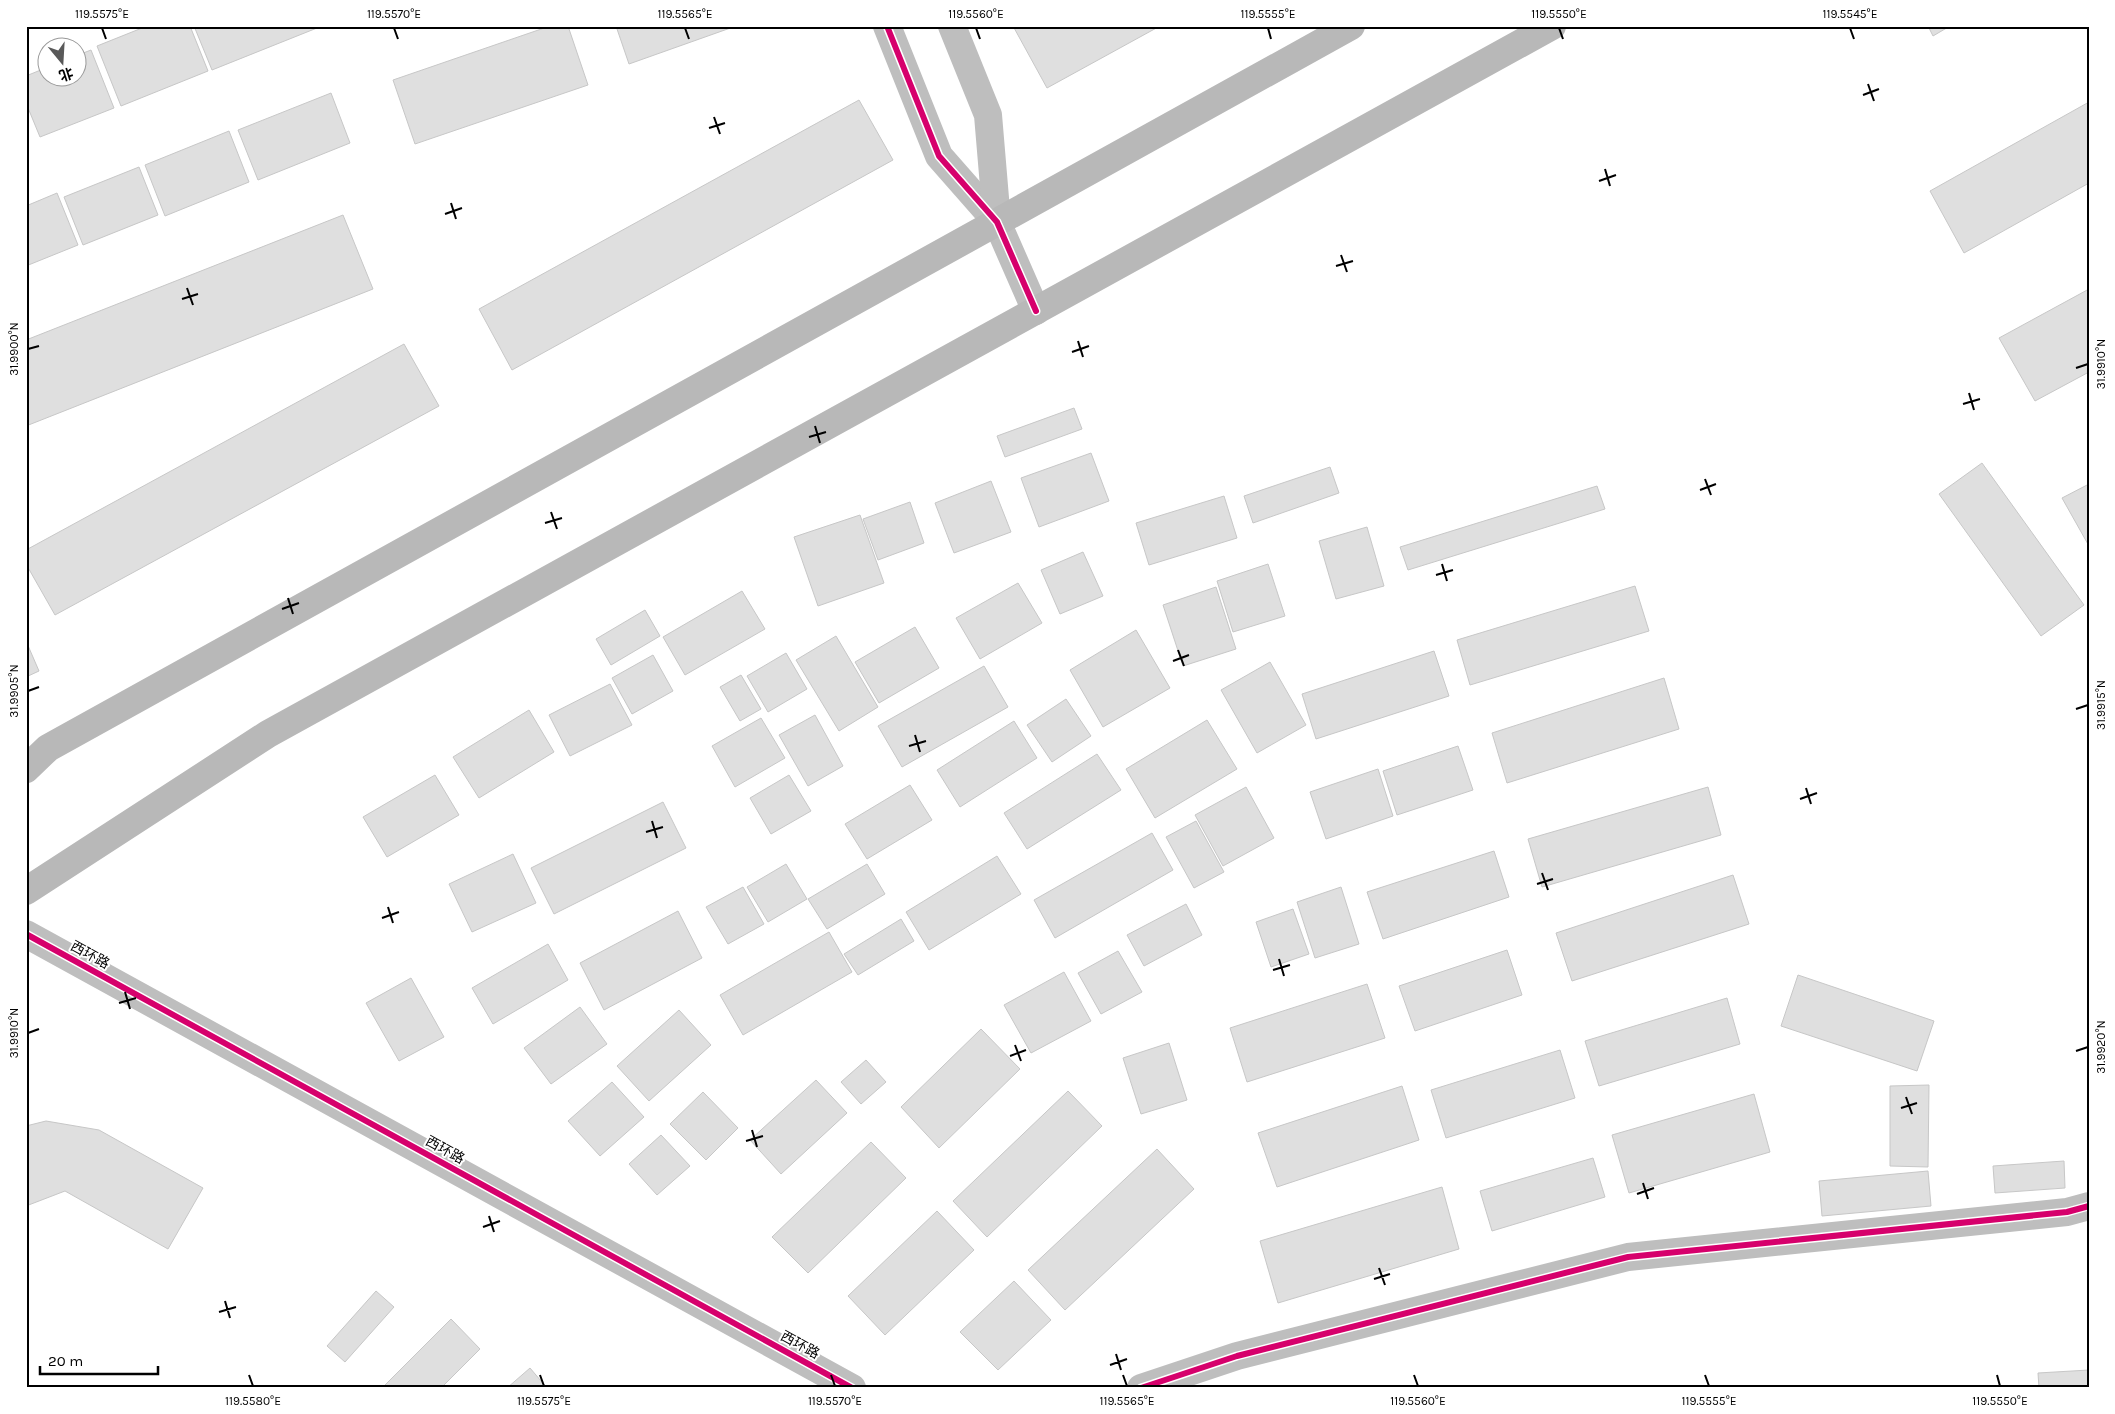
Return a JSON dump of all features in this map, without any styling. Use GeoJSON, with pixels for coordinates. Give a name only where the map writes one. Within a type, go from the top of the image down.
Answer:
{"type":"FeatureCollection","features":[{"type":"Feature","properties":{"kind":"main road"},"geometry":{"type":"LineString","coordinates":[[26,769],[48,748],[1351,26]]}},
{"type":"Feature","properties":{"kind":"main road"},"geometry":{"type":"LineString","coordinates":[[26,890],[268,734],[1552,26]]}},
{"type":"Feature","properties":{"kind":"street"},"geometry":{"type":"LineString","coordinates":[[886,26],[940,156],[997,222],[1036,311]]}},
{"type":"Feature","properties":{"kind":"street"},"geometry":{"type":"LineString","coordinates":[[952,26],[988,115],[997,222]]}},
{"type":"Feature","properties":{"kind":"street","name":"西环路"},"geometry":{"type":"LineString","coordinates":[[26,934],[852,1388]]}},
{"type":"Feature","properties":{"kind":"street"},"geometry":{"type":"LineString","coordinates":[[1141,1388],[1237,1356],[1628,1257],[2067,1212],[2089,1206]]}},
{"type":"Feature","properties":{"kind":"building"},"geometry":{"type":"Polygon","coordinates":[[[147,26],[190,26],[208,71],[121,106],[97,46],[147,26]]]}},
{"type":"Feature","properties":{"kind":"building"},"geometry":{"type":"Polygon","coordinates":[[[194,26],[322,26],[212,70],[194,26]]]}},
{"type":"Feature","properties":{"kind":"building"},"geometry":{"type":"Polygon","coordinates":[[[550,26],[568,26],[588,85],[415,144],[393,80],[550,26]]]}},
{"type":"Feature","properties":{"kind":"building"},"geometry":{"type":"Polygon","coordinates":[[[616,26],[736,26],[629,64],[616,26]]]}},
{"type":"Feature","properties":{"kind":"building"},"geometry":{"type":"Polygon","coordinates":[[[1013,26],[1160,26],[1047,88],[1013,26]]]}},
{"type":"Feature","properties":{"kind":"building"},"geometry":{"type":"Polygon","coordinates":[[[1928,26],[1950,26],[1933,36],[1928,26]]]}},
{"type":"Feature","properties":{"kind":"building"},"geometry":{"type":"Polygon","coordinates":[[[91,50],[114,108],[40,137],[26,103],[26,76],[38,71],[38,88],[88,88],[88,51],[91,50]]]}},
{"type":"Feature","properties":{"kind":"building"},"geometry":{"type":"Polygon","coordinates":[[[331,93],[350,143],[258,180],[238,130],[331,93]]]}},
{"type":"Feature","properties":{"kind":"building"},"geometry":{"type":"Polygon","coordinates":[[[859,100],[893,160],[512,370],[479,309],[859,100]]]}},
{"type":"Feature","properties":{"kind":"building"},"geometry":{"type":"Polygon","coordinates":[[[2089,102],[2089,183],[1964,253],[1930,191],[2089,102]]]}},
{"type":"Feature","properties":{"kind":"building"},"geometry":{"type":"Polygon","coordinates":[[[229,131],[249,182],[165,216],[145,165],[229,131]]]}},
{"type":"Feature","properties":{"kind":"building"},"geometry":{"type":"Polygon","coordinates":[[[139,167],[158,215],[83,245],[64,197],[139,167]]]}},
{"type":"Feature","properties":{"kind":"building"},"geometry":{"type":"Polygon","coordinates":[[[57,193],[78,245],[26,266],[26,206],[57,193]]]}},
{"type":"Feature","properties":{"kind":"building"},"geometry":{"type":"Polygon","coordinates":[[[343,215],[373,289],[26,426],[26,340],[343,215]]]}},
{"type":"Feature","properties":{"kind":"building"},"geometry":{"type":"Polygon","coordinates":[[[2089,289],[2089,372],[2035,401],[1999,338],[2089,289]]]}},
{"type":"Feature","properties":{"kind":"building"},"geometry":{"type":"Polygon","coordinates":[[[404,344],[439,406],[55,615],[26,564],[26,550],[404,344]]]}},
{"type":"Feature","properties":{"kind":"building"},"geometry":{"type":"Polygon","coordinates":[[[1074,408],[1082,429],[1005,457],[997,436],[1074,408]]]}},
{"type":"Feature","properties":{"kind":"building"},"geometry":{"type":"Polygon","coordinates":[[[1091,453],[1109,501],[1039,527],[1021,478],[1091,453]]]}},
{"type":"Feature","properties":{"kind":"building"},"geometry":{"type":"Polygon","coordinates":[[[1982,463],[2084,605],[2041,636],[1939,494],[1982,463]]]}},
{"type":"Feature","properties":{"kind":"building"},"geometry":{"type":"Polygon","coordinates":[[[1330,467],[1339,493],[1253,523],[1244,496],[1330,467]]]}},
{"type":"Feature","properties":{"kind":"building"},"geometry":{"type":"Polygon","coordinates":[[[991,481],[1011,532],[954,553],[935,503],[991,481]]]}},
{"type":"Feature","properties":{"kind":"building"},"geometry":{"type":"Polygon","coordinates":[[[2089,484],[2089,546],[2062,498],[2089,484]]]}},
{"type":"Feature","properties":{"kind":"building"},"geometry":{"type":"Polygon","coordinates":[[[1597,486],[1605,509],[1408,570],[1400,547],[1597,486]]]}},
{"type":"Feature","properties":{"kind":"building"},"geometry":{"type":"Polygon","coordinates":[[[1224,496],[1237,538],[1149,565],[1136,523],[1224,496]]]}},
{"type":"Feature","properties":{"kind":"building"},"geometry":{"type":"Polygon","coordinates":[[[910,502],[924,543],[878,560],[863,519],[910,502]]]}},
{"type":"Feature","properties":{"kind":"building"},"geometry":{"type":"Polygon","coordinates":[[[860,515],[884,583],[818,606],[794,537],[860,515]]]}},
{"type":"Feature","properties":{"kind":"building"},"geometry":{"type":"Polygon","coordinates":[[[1367,527],[1384,586],[1336,599],[1319,541],[1367,527]]]}},
{"type":"Feature","properties":{"kind":"building"},"geometry":{"type":"Polygon","coordinates":[[[1083,552],[1103,596],[1060,614],[1041,570],[1083,552]]]}},
{"type":"Feature","properties":{"kind":"building"},"geometry":{"type":"Polygon","coordinates":[[[1268,564],[1285,616],[1233,632],[1217,581],[1268,564]]]}},
{"type":"Feature","properties":{"kind":"building"},"geometry":{"type":"Polygon","coordinates":[[[1018,583],[1042,623],[980,659],[956,618],[1018,583]]]}},
{"type":"Feature","properties":{"kind":"building"},"geometry":{"type":"Polygon","coordinates":[[[1635,586],[1649,631],[1470,685],[1457,640],[1635,586]]]}},
{"type":"Feature","properties":{"kind":"building"},"geometry":{"type":"Polygon","coordinates":[[[1216,587],[1236,649],[1183,666],[1163,605],[1216,587]]]}},
{"type":"Feature","properties":{"kind":"building"},"geometry":{"type":"Polygon","coordinates":[[[742,591],[765,629],[685,675],[663,637],[742,591]]]}},
{"type":"Feature","properties":{"kind":"building"},"geometry":{"type":"Polygon","coordinates":[[[645,610],[660,636],[611,665],[596,639],[645,610]]]}},
{"type":"Feature","properties":{"kind":"building"},"geometry":{"type":"Polygon","coordinates":[[[915,627],[939,668],[879,703],[855,662],[915,627]]]}},
{"type":"Feature","properties":{"kind":"building"},"geometry":{"type":"Polygon","coordinates":[[[1136,630],[1170,688],[1103,727],[1070,670],[1136,630]]]}},
{"type":"Feature","properties":{"kind":"building"},"geometry":{"type":"Polygon","coordinates":[[[836,636],[878,707],[839,731],[796,660],[836,636]]]}},
{"type":"Feature","properties":{"kind":"building"},"geometry":{"type":"Polygon","coordinates":[[[26,641],[39,671],[26,677],[26,641]]]}},
{"type":"Feature","properties":{"kind":"building"},"geometry":{"type":"Polygon","coordinates":[[[1434,651],[1449,696],[1316,739],[1302,694],[1434,651]]]}},
{"type":"Feature","properties":{"kind":"building"},"geometry":{"type":"Polygon","coordinates":[[[786,653],[807,689],[768,712],[747,676],[786,653]]]}},
{"type":"Feature","properties":{"kind":"building"},"geometry":{"type":"Polygon","coordinates":[[[653,655],[673,691],[632,714],[612,678],[653,655]]]}},
{"type":"Feature","properties":{"kind":"building"},"geometry":{"type":"Polygon","coordinates":[[[1270,662],[1306,725],[1257,753],[1221,690],[1270,662]]]}},
{"type":"Feature","properties":{"kind":"building"},"geometry":{"type":"Polygon","coordinates":[[[984,666],[1008,707],[902,767],[878,726],[984,666]]]}},
{"type":"Feature","properties":{"kind":"building"},"geometry":{"type":"Polygon","coordinates":[[[741,675],[761,709],[740,721],[720,687],[741,675]]]}},
{"type":"Feature","properties":{"kind":"building"},"geometry":{"type":"Polygon","coordinates":[[[1664,678],[1679,729],[1507,783],[1492,733],[1664,678]]]}},
{"type":"Feature","properties":{"kind":"building"},"geometry":{"type":"Polygon","coordinates":[[[610,684],[632,725],[570,756],[549,715],[610,684]]]}},
{"type":"Feature","properties":{"kind":"building"},"geometry":{"type":"Polygon","coordinates":[[[1066,699],[1091,736],[1052,762],[1027,725],[1066,699]]]}},
{"type":"Feature","properties":{"kind":"building"},"geometry":{"type":"Polygon","coordinates":[[[529,710],[554,752],[479,798],[453,757],[529,710]]]}},
{"type":"Feature","properties":{"kind":"building"},"geometry":{"type":"Polygon","coordinates":[[[815,715],[843,766],[808,786],[779,735],[815,715]]]}},
{"type":"Feature","properties":{"kind":"building"},"geometry":{"type":"Polygon","coordinates":[[[761,718],[785,758],[735,787],[712,746],[761,718]]]}},
{"type":"Feature","properties":{"kind":"building"},"geometry":{"type":"Polygon","coordinates":[[[1207,720],[1237,769],[1155,818],[1126,769],[1207,720]]]}},
{"type":"Feature","properties":{"kind":"building"},"geometry":{"type":"Polygon","coordinates":[[[1014,721],[1037,758],[960,807],[937,770],[1014,721]]]}},
{"type":"Feature","properties":{"kind":"building"},"geometry":{"type":"Polygon","coordinates":[[[1458,746],[1473,790],[1397,815],[1383,771],[1458,746]]]}},
{"type":"Feature","properties":{"kind":"building"},"geometry":{"type":"Polygon","coordinates":[[[1097,754],[1121,790],[1027,849],[1004,813],[1097,754]]]}},
{"type":"Feature","properties":{"kind":"building"},"geometry":{"type":"Polygon","coordinates":[[[1378,769],[1393,816],[1326,839],[1310,792],[1378,769]]]}},
{"type":"Feature","properties":{"kind":"building"},"geometry":{"type":"Polygon","coordinates":[[[435,775],[459,815],[387,857],[363,817],[435,775]]]}},
{"type":"Feature","properties":{"kind":"building"},"geometry":{"type":"Polygon","coordinates":[[[789,775],[811,811],[771,834],[750,798],[789,775]]]}},
{"type":"Feature","properties":{"kind":"building"},"geometry":{"type":"Polygon","coordinates":[[[910,785],[932,820],[867,859],[845,824],[910,785]]]}},
{"type":"Feature","properties":{"kind":"building"},"geometry":{"type":"Polygon","coordinates":[[[1246,787],[1274,838],[1223,866],[1195,815],[1246,787]]]}},
{"type":"Feature","properties":{"kind":"building"},"geometry":{"type":"Polygon","coordinates":[[[1708,787],[1721,835],[1542,887],[1528,839],[1708,787]]]}},
{"type":"Feature","properties":{"kind":"building"},"geometry":{"type":"Polygon","coordinates":[[[663,802],[686,848],[554,914],[531,868],[663,802]]]}},
{"type":"Feature","properties":{"kind":"building"},"geometry":{"type":"Polygon","coordinates":[[[1196,821],[1224,872],[1194,888],[1166,837],[1196,821]]]}},
{"type":"Feature","properties":{"kind":"building"},"geometry":{"type":"Polygon","coordinates":[[[1152,833],[1173,870],[1055,938],[1034,900],[1152,833]]]}},
{"type":"Feature","properties":{"kind":"building"},"geometry":{"type":"Polygon","coordinates":[[[1494,851],[1509,897],[1383,939],[1367,892],[1494,851]]]}},
{"type":"Feature","properties":{"kind":"building"},"geometry":{"type":"Polygon","coordinates":[[[513,854],[536,903],[472,932],[449,884],[513,854]]]}},
{"type":"Feature","properties":{"kind":"building"},"geometry":{"type":"Polygon","coordinates":[[[997,856],[1021,894],[929,950],[906,912],[997,856]]]}},
{"type":"Feature","properties":{"kind":"building"},"geometry":{"type":"Polygon","coordinates":[[[786,864],[807,899],[768,922],[747,887],[786,864]]]}},
{"type":"Feature","properties":{"kind":"building"},"geometry":{"type":"Polygon","coordinates":[[[867,864],[885,894],[827,929],[808,899],[867,864]]]}},
{"type":"Feature","properties":{"kind":"building"},"geometry":{"type":"Polygon","coordinates":[[[1733,875],[1749,924],[1572,981],[1556,933],[1733,875]]]}},
{"type":"Feature","properties":{"kind":"building"},"geometry":{"type":"Polygon","coordinates":[[[743,887],[764,924],[728,944],[706,907],[743,887]]]}},
{"type":"Feature","properties":{"kind":"building"},"geometry":{"type":"Polygon","coordinates":[[[1341,887],[1359,944],[1315,958],[1297,902],[1341,887]]]}},
{"type":"Feature","properties":{"kind":"building"},"geometry":{"type":"Polygon","coordinates":[[[1186,904],[1202,935],[1144,966],[1127,935],[1186,904]]]}},
{"type":"Feature","properties":{"kind":"building"},"geometry":{"type":"Polygon","coordinates":[[[1293,909],[1309,954],[1271,967],[1256,922],[1293,909]]]}},
{"type":"Feature","properties":{"kind":"building"},"geometry":{"type":"Polygon","coordinates":[[[678,911],[702,958],[604,1010],[580,963],[678,911]]]}},
{"type":"Feature","properties":{"kind":"building"},"geometry":{"type":"Polygon","coordinates":[[[901,919],[914,941],[858,975],[844,954],[901,919]]]}},
{"type":"Feature","properties":{"kind":"building"},"geometry":{"type":"Polygon","coordinates":[[[829,932],[852,972],[743,1035],[720,995],[829,932]]]}},
{"type":"Feature","properties":{"kind":"building"},"geometry":{"type":"Polygon","coordinates":[[[548,944],[568,980],[493,1024],[472,988],[548,944]]]}},
{"type":"Feature","properties":{"kind":"building"},"geometry":{"type":"Polygon","coordinates":[[[1507,950],[1522,995],[1415,1031],[1399,986],[1507,950]]]}},
{"type":"Feature","properties":{"kind":"building"},"geometry":{"type":"Polygon","coordinates":[[[1118,951],[1142,992],[1101,1014],[1078,973],[1118,951]]]}},
{"type":"Feature","properties":{"kind":"building"},"geometry":{"type":"Polygon","coordinates":[[[1064,972],[1091,1021],[1031,1053],[1004,1005],[1064,972]]]}},
{"type":"Feature","properties":{"kind":"building"},"geometry":{"type":"Polygon","coordinates":[[[1798,975],[1934,1021],[1917,1071],[1781,1026],[1798,975]]]}},
{"type":"Feature","properties":{"kind":"building"},"geometry":{"type":"Polygon","coordinates":[[[411,978],[444,1037],[399,1061],[366,1003],[411,978]]]}},
{"type":"Feature","properties":{"kind":"building"},"geometry":{"type":"Polygon","coordinates":[[[1367,984],[1385,1038],[1247,1082],[1230,1028],[1367,984]]]}},
{"type":"Feature","properties":{"kind":"building"},"geometry":{"type":"Polygon","coordinates":[[[1727,998],[1740,1044],[1599,1086],[1585,1041],[1727,998]]]}},
{"type":"Feature","properties":{"kind":"building"},"geometry":{"type":"Polygon","coordinates":[[[580,1007],[607,1044],[551,1084],[524,1048],[580,1007]]]}},
{"type":"Feature","properties":{"kind":"building"},"geometry":{"type":"Polygon","coordinates":[[[679,1010],[711,1045],[649,1101],[617,1066],[679,1010]]]}},
{"type":"Feature","properties":{"kind":"building"},"geometry":{"type":"Polygon","coordinates":[[[981,1029],[1020,1069],[939,1148],[901,1107],[981,1029]]]}},
{"type":"Feature","properties":{"kind":"building"},"geometry":{"type":"Polygon","coordinates":[[[1169,1043],[1187,1100],[1141,1114],[1123,1058],[1169,1043]]]}},
{"type":"Feature","properties":{"kind":"building"},"geometry":{"type":"Polygon","coordinates":[[[1560,1050],[1575,1098],[1446,1138],[1431,1090],[1560,1050]]]}},
{"type":"Feature","properties":{"kind":"building"},"geometry":{"type":"Polygon","coordinates":[[[866,1060],[886,1082],[861,1104],[841,1082],[866,1060]]]}},
{"type":"Feature","properties":{"kind":"building"},"geometry":{"type":"Polygon","coordinates":[[[816,1080],[847,1113],[781,1174],[750,1140],[816,1080]]]}},
{"type":"Feature","properties":{"kind":"building"},"geometry":{"type":"Polygon","coordinates":[[[612,1082],[644,1117],[600,1156],[568,1121],[612,1082]]]}},
{"type":"Feature","properties":{"kind":"building"},"geometry":{"type":"Polygon","coordinates":[[[1929,1085],[1928,1167],[1890,1166],[1890,1086],[1929,1085]]]}},
{"type":"Feature","properties":{"kind":"building"},"geometry":{"type":"Polygon","coordinates":[[[1402,1086],[1419,1140],[1277,1187],[1258,1133],[1402,1086]]]}},
{"type":"Feature","properties":{"kind":"building"},"geometry":{"type":"Polygon","coordinates":[[[1068,1091],[1102,1126],[987,1237],[953,1201],[1068,1091]]]}},
{"type":"Feature","properties":{"kind":"building"},"geometry":{"type":"Polygon","coordinates":[[[703,1092],[738,1128],[706,1160],[670,1124],[703,1092]]]}},
{"type":"Feature","properties":{"kind":"building"},"geometry":{"type":"Polygon","coordinates":[[[1754,1094],[1770,1152],[1629,1193],[1612,1135],[1754,1094]]]}},
{"type":"Feature","properties":{"kind":"building"},"geometry":{"type":"Polygon","coordinates":[[[46,1121],[99,1130],[203,1188],[168,1249],[65,1191],[26,1206],[26,1126],[46,1121]]]}},
{"type":"Feature","properties":{"kind":"building"},"geometry":{"type":"Polygon","coordinates":[[[661,1135],[690,1166],[657,1195],[629,1164],[661,1135]]]}},
{"type":"Feature","properties":{"kind":"building"},"geometry":{"type":"Polygon","coordinates":[[[871,1142],[906,1178],[808,1273],[772,1237],[871,1142]]]}},
{"type":"Feature","properties":{"kind":"building"},"geometry":{"type":"Polygon","coordinates":[[[1157,1149],[1194,1189],[1065,1310],[1028,1270],[1157,1149]]]}},
{"type":"Feature","properties":{"kind":"building"},"geometry":{"type":"Polygon","coordinates":[[[1593,1158],[1605,1197],[1492,1231],[1480,1191],[1593,1158]]]}},
{"type":"Feature","properties":{"kind":"building"},"geometry":{"type":"Polygon","coordinates":[[[2064,1161],[2065,1188],[1995,1193],[1993,1166],[2064,1161]]]}},
{"type":"Feature","properties":{"kind":"building"},"geometry":{"type":"Polygon","coordinates":[[[1928,1171],[1931,1206],[1822,1216],[1819,1181],[1928,1171]]]}},
{"type":"Feature","properties":{"kind":"building"},"geometry":{"type":"Polygon","coordinates":[[[1442,1187],[1459,1249],[1278,1303],[1260,1241],[1442,1187]]]}},
{"type":"Feature","properties":{"kind":"building"},"geometry":{"type":"Polygon","coordinates":[[[937,1211],[974,1250],[885,1335],[848,1296],[937,1211]]]}},
{"type":"Feature","properties":{"kind":"building"},"geometry":{"type":"Polygon","coordinates":[[[1014,1281],[1051,1320],[998,1370],[960,1332],[1014,1281]]]}},
{"type":"Feature","properties":{"kind":"building"},"geometry":{"type":"Polygon","coordinates":[[[376,1291],[394,1307],[345,1362],[327,1346],[376,1291]]]}},
{"type":"Feature","properties":{"kind":"building"},"geometry":{"type":"Polygon","coordinates":[[[451,1319],[480,1349],[441,1388],[382,1388],[451,1319]]]}},
{"type":"Feature","properties":{"kind":"building"},"geometry":{"type":"Polygon","coordinates":[[[530,1368],[547,1388],[507,1388],[530,1368]]]}},
{"type":"Feature","properties":{"kind":"building"},"geometry":{"type":"Polygon","coordinates":[[[2089,1370],[2089,1388],[2039,1388],[2038,1373],[2089,1370]]]}},
{"type":"Feature","properties":{"kind":"cycle path"},"geometry":{"type":"LineString","coordinates":[[887,26],[939,156],[997,222],[1036,311]]}},
{"type":"Feature","properties":{"kind":"cycle path"},"geometry":{"type":"LineString","coordinates":[[26,934],[852,1388]]}},
{"type":"Feature","properties":{"kind":"cycle path"},"geometry":{"type":"LineString","coordinates":[[1141,1388],[1237,1356],[1628,1257],[2067,1212],[2089,1206]]}}]}
